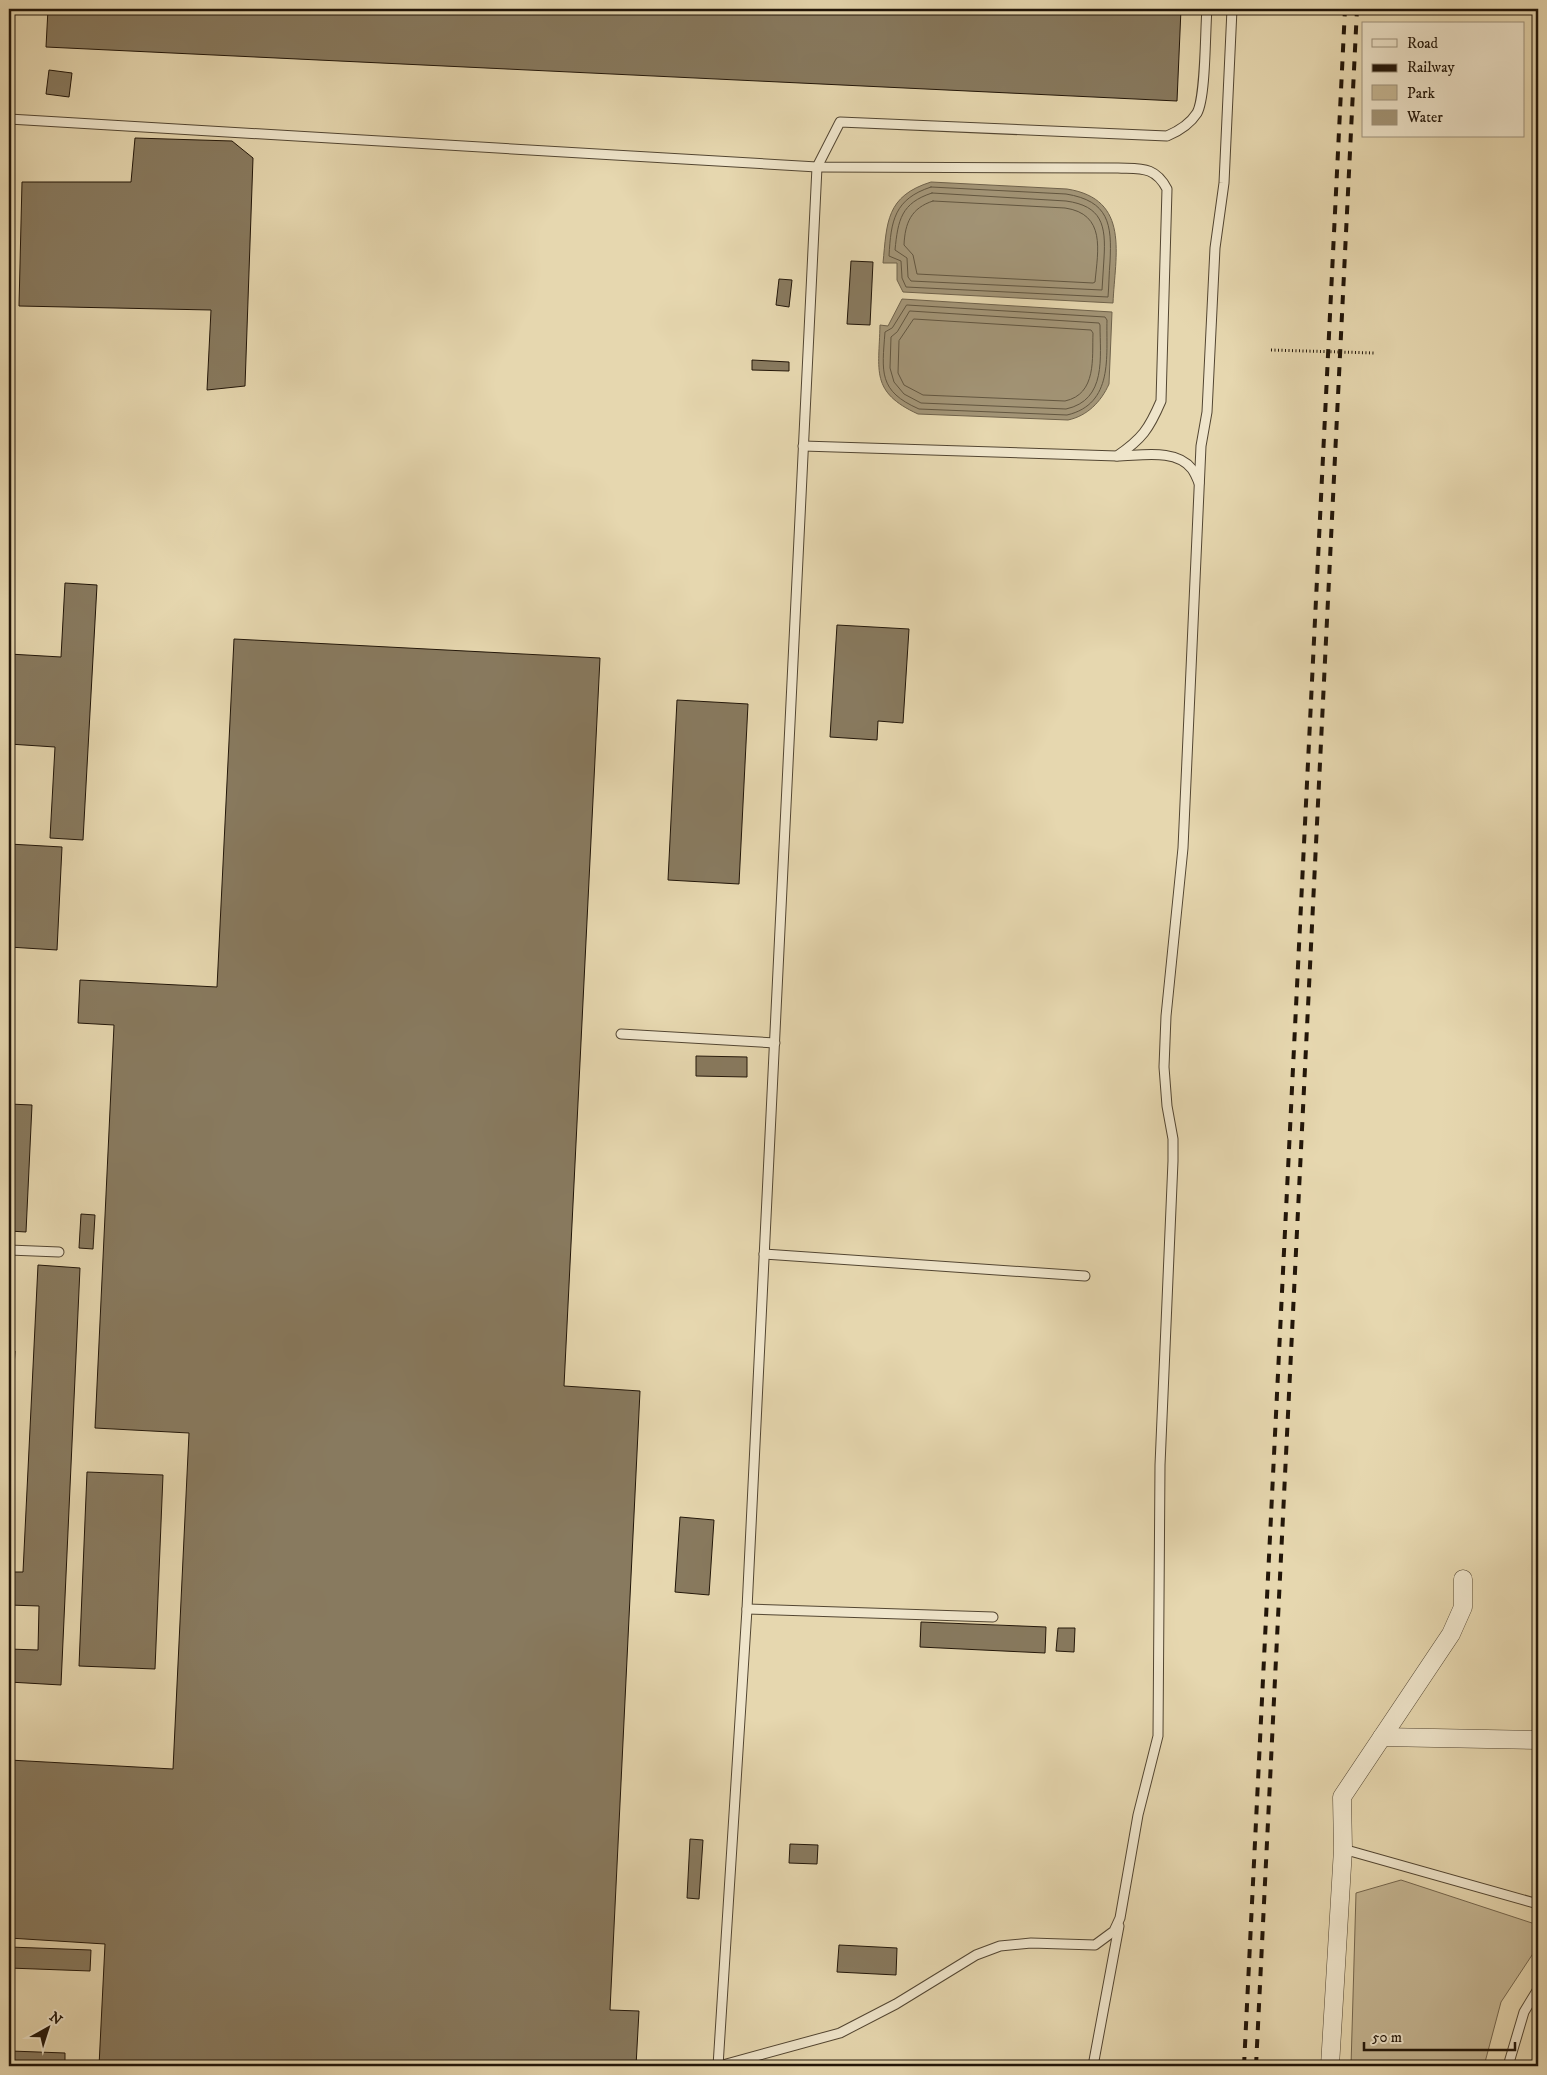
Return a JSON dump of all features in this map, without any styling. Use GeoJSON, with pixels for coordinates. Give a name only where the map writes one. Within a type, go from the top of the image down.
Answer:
{"type":"FeatureCollection","features":[{"type":"Feature","properties":{"kind":"street"},"geometry":{"type":"LineString","coordinates":[[1330,2066],[1343,1849],[1342,1797],[1451,1634],[1463,1607],[1463,1579]]}},
{"type":"Feature","properties":{"kind":"street"},"geometry":{"type":"LineString","coordinates":[[1382,1737],[1538,1740]]}},
{"type":"Feature","properties":{"kind":"lane"},"geometry":{"type":"LineString","coordinates":[[1120,1918],[1114,1931],[1095,1945],[1030,1942],[1000,1946],[976,1955],[896,2004],[840,2032],[719,2066],[747,1609],[817,167],[840,122],[1167,136],[1179,131],[1189,123],[1198,111],[1202,95],[1206,9]]}},
{"type":"Feature","properties":{"kind":"lane"},"geometry":{"type":"LineString","coordinates":[[1093,2066],[1138,1816],[1158,1736],[1160,1712],[1158,1630],[1160,1465],[1174,1161],[1164,1067],[1166,1016],[1183,848],[1201,446],[1207,412],[1215,248],[1224,183],[1232,9]]}},
{"type":"Feature","properties":{"kind":"lane"},"geometry":{"type":"LineString","coordinates":[[9,119],[817,167],[1118,168],[1150,170],[1162,179],[1167,189],[1161,401],[1150,427],[1131,447],[1117,456]]}},
{"type":"Feature","properties":{"kind":"lane"},"geometry":{"type":"LineString","coordinates":[[803,446],[1117,456],[1163,455],[1180,459],[1191,468],[1200,483]]}},
{"type":"Feature","properties":{"kind":"lane"},"geometry":{"type":"LineString","coordinates":[[621,1034],[774,1043]]}},
{"type":"Feature","properties":{"kind":"lane"},"geometry":{"type":"LineString","coordinates":[[9,1250],[59,1252]]}},
{"type":"Feature","properties":{"kind":"lane"},"geometry":{"type":"LineString","coordinates":[[764,1254],[1085,1276]]}},
{"type":"Feature","properties":{"kind":"lane"},"geometry":{"type":"LineString","coordinates":[[747,1609],[993,1617]]}},
{"type":"Feature","properties":{"kind":"lane"},"geometry":{"type":"LineString","coordinates":[[1343,1849],[1538,1904]]}},
{"type":"Feature","properties":{"kind":"lane"},"geometry":{"type":"LineString","coordinates":[[1508,2066],[1524,2012],[1538,1989]]}},
{"type":"Feature","properties":{"kind":"path"},"geometry":{"type":"LineString","coordinates":[[1270,350],[1374,353]]}},
{"type":"Feature","properties":{"kind":"green space"},"geometry":{"type":"Polygon","coordinates":[[[1401,1880],[1538,1925],[1538,1946],[1501,2002],[1484,2066],[1351,2066],[1356,1893],[1401,1880]]]}},
{"type":"Feature","properties":{"kind":"water"},"geometry":{"type":"Polygon","coordinates":[[[931,182],[1067,189],[1087,195],[1101,204],[1110,217],[1115,232],[1116,266],[1113,303],[903,292],[897,280],[897,263],[883,263],[888,223],[897,203],[905,195],[931,182]]]}},
{"type":"Feature","properties":{"kind":"water"},"geometry":{"type":"Polygon","coordinates":[[[902,299],[1112,312],[1109,384],[1102,397],[1093,407],[1087,412],[1068,420],[918,414],[903,406],[892,397],[885,388],[879,368],[880,325],[888,326],[902,299]]]}},
{"type":"Feature","properties":{"kind":"building"},"geometry":{"type":"Polygon","coordinates":[[[48,9],[1181,9],[1177,101],[46,47],[48,9]]]}},
{"type":"Feature","properties":{"kind":"building"},"geometry":{"type":"Polygon","coordinates":[[[49,70],[72,73],[69,97],[46,94],[49,70]]]}},
{"type":"Feature","properties":{"kind":"building"},"geometry":{"type":"Polygon","coordinates":[[[135,138],[232,141],[253,158],[245,386],[207,390],[211,310],[19,306],[22,182],[131,182],[135,138]]]}},
{"type":"Feature","properties":{"kind":"building"},"geometry":{"type":"Polygon","coordinates":[[[851,261],[873,262],[870,325],[847,324],[851,261]]]}},
{"type":"Feature","properties":{"kind":"building"},"geometry":{"type":"Polygon","coordinates":[[[779,279],[792,280],[789,307],[776,305],[779,279]]]}},
{"type":"Feature","properties":{"kind":"building"},"geometry":{"type":"Polygon","coordinates":[[[752,360],[789,362],[789,371],[752,370],[752,360]]]}},
{"type":"Feature","properties":{"kind":"building"},"geometry":{"type":"Polygon","coordinates":[[[65,583],[97,585],[83,840],[50,838],[55,747],[9,744],[9,654],[61,657],[65,583]]]}},
{"type":"Feature","properties":{"kind":"building"},"geometry":{"type":"Polygon","coordinates":[[[837,625],[909,629],[903,723],[878,721],[877,740],[830,737],[837,625]]]}},
{"type":"Feature","properties":{"kind":"building"},"geometry":{"type":"Polygon","coordinates":[[[234,639],[600,658],[564,1386],[640,1391],[610,2010],[639,2011],[636,2066],[99,2066],[105,1944],[9,1938],[9,1760],[173,1769],[189,1433],[95,1428],[114,1025],[78,1023],[80,980],[217,987],[234,639]]]}},
{"type":"Feature","properties":{"kind":"building"},"geometry":{"type":"Polygon","coordinates":[[[677,700],[748,704],[739,884],[668,880],[677,700]]]}},
{"type":"Feature","properties":{"kind":"building"},"geometry":{"type":"Polygon","coordinates":[[[9,844],[62,847],[57,950],[9,947],[9,844]]]}},
{"type":"Feature","properties":{"kind":"building"},"geometry":{"type":"Polygon","coordinates":[[[696,1056],[747,1057],[747,1077],[696,1076],[696,1056]]]}},
{"type":"Feature","properties":{"kind":"building"},"geometry":{"type":"Polygon","coordinates":[[[9,1104],[32,1105],[26,1232],[9,1231],[9,1104]]]}},
{"type":"Feature","properties":{"kind":"building"},"geometry":{"type":"Polygon","coordinates":[[[81,1214],[95,1215],[93,1249],[79,1248],[81,1214]]]}},
{"type":"Feature","properties":{"kind":"building"},"geometry":{"type":"Polygon","coordinates":[[[38,1265],[80,1268],[61,1685],[9,1682],[9,1649],[38,1650],[39,1606],[9,1605],[9,1572],[23,1572],[38,1265]]]}},
{"type":"Feature","properties":{"kind":"building"},"geometry":{"type":"Polygon","coordinates":[[[9,1351],[15,1351],[9,1450],[9,1351]]]}},
{"type":"Feature","properties":{"kind":"building"},"geometry":{"type":"Polygon","coordinates":[[[87,1472],[163,1475],[155,1669],[79,1666],[87,1472]]]}},
{"type":"Feature","properties":{"kind":"building"},"geometry":{"type":"Polygon","coordinates":[[[680,1517],[714,1520],[709,1595],[675,1592],[680,1517]]]}},
{"type":"Feature","properties":{"kind":"building"},"geometry":{"type":"Polygon","coordinates":[[[921,1622],[1046,1627],[1045,1653],[920,1647],[921,1622]]]}},
{"type":"Feature","properties":{"kind":"building"},"geometry":{"type":"Polygon","coordinates":[[[1058,1628],[1075,1628],[1074,1652],[1056,1651],[1058,1628]]]}},
{"type":"Feature","properties":{"kind":"building"},"geometry":{"type":"Polygon","coordinates":[[[690,1839],[703,1840],[699,1899],[687,1898],[690,1839]]]}},
{"type":"Feature","properties":{"kind":"building"},"geometry":{"type":"Polygon","coordinates":[[[790,1844],[818,1845],[817,1864],[789,1863],[790,1844]]]}},
{"type":"Feature","properties":{"kind":"building"},"geometry":{"type":"Polygon","coordinates":[[[839,1945],[897,1948],[896,1975],[837,1972],[839,1945]]]}},
{"type":"Feature","properties":{"kind":"building"},"geometry":{"type":"Polygon","coordinates":[[[9,1947],[91,1950],[90,1971],[9,1968],[9,1947]]]}},
{"type":"Feature","properties":{"kind":"building"},"geometry":{"type":"Polygon","coordinates":[[[11,2051],[65,2053],[65,2066],[10,2066],[11,2051]]]}},
{"type":"Feature","properties":{"kind":"railway"},"geometry":{"type":"LineString","coordinates":[[1244,2066],[1345,9]]}},
{"type":"Feature","properties":{"kind":"railway"},"geometry":{"type":"LineString","coordinates":[[1256,2066],[1357,9]]}}]}
